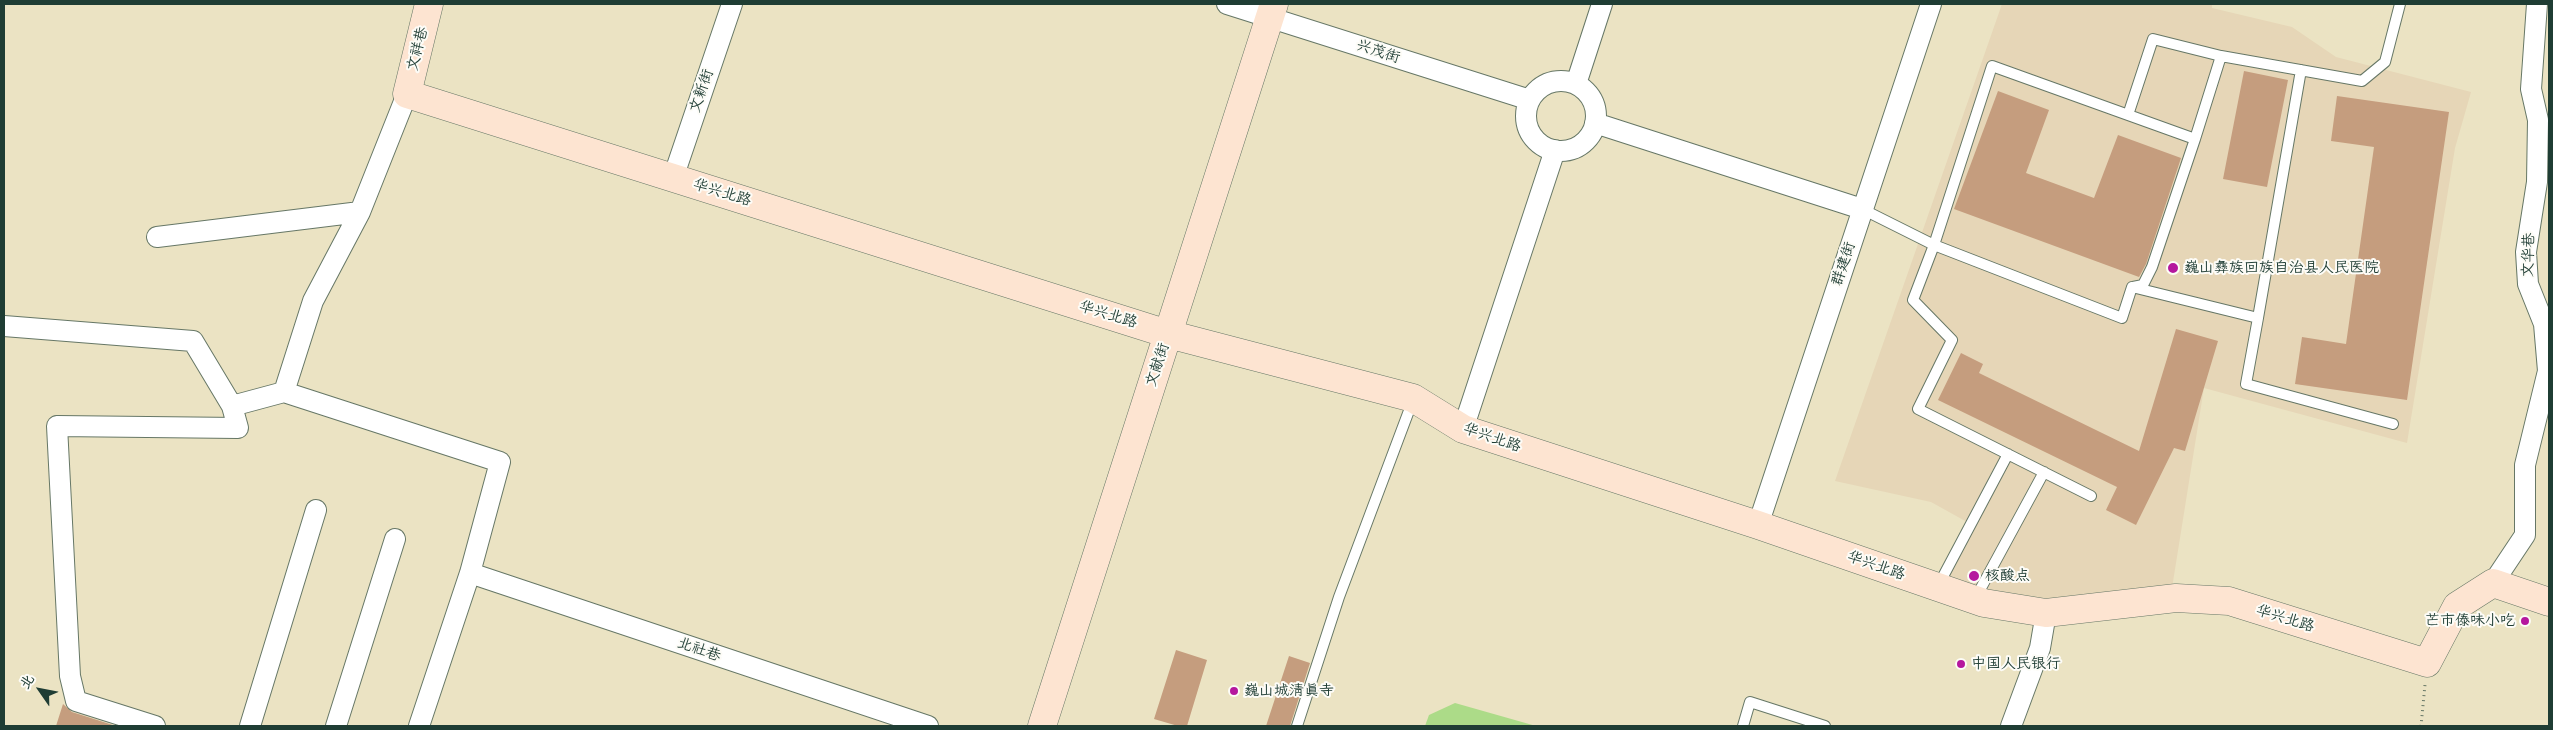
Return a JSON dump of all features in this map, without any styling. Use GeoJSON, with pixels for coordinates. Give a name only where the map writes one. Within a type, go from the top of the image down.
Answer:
{"type":"FeatureCollection","features":[{"type":"Feature","properties":{"kind":"street","name":"文祥巷"},"geometry":{"type":"LineString","coordinates":[[407,94],[429,4]]}},
{"type":"Feature","properties":{"kind":"street","name":"文新街"},"geometry":{"type":"LineString","coordinates":[[673,178],[732,4]]}},
{"type":"Feature","properties":{"kind":"street","name":"兴茂街"},"geometry":{"type":"LineString","coordinates":[[1227,4],[1272,10],[1530,100]]}},
{"type":"Feature","properties":{"kind":"street"},"geometry":{"type":"LineString","coordinates":[[1576,84],[1602,4]]}},
{"type":"Feature","properties":{"kind":"street","name":"群建街"},"geometry":{"type":"LineString","coordinates":[[1758,525],[1931,4]]}},
{"type":"Feature","properties":{"kind":"street","name":"文华巷"},"geometry":{"type":"LineString","coordinates":[[2493,583],[2525,535],[2525,465],[2548,371],[2544,324],[2528,284],[2526,252],[2537,182],[2538,120],[2531,88],[2537,4]]}},
{"type":"Feature","properties":{"kind":"street","name":"文献街"},"geometry":{"type":"LineString","coordinates":[[1042,726],[1272,10]]}},
{"type":"Feature","properties":{"kind":"street"},"geometry":{"type":"LineString","coordinates":[[1555,81],[1576,84],[1590,96],[1595,114],[1595,123],[1584,142],[1565,150],[1544,147],[1530,132],[1526,110],[1530,100],[1540,88],[1555,81]]}},
{"type":"Feature","properties":{"kind":"street","name":"华兴北路"},"geometry":{"type":"LineString","coordinates":[[407,94],[1168,334],[1413,398],[1463,429],[1758,525],[1975,600],[2046,613],[2176,598],[2229,601],[2427,663]]}},
{"type":"Feature","properties":{"kind":"street"},"geometry":{"type":"LineString","coordinates":[[284,392],[313,302],[360,212],[407,94]]}},
{"type":"Feature","properties":{"kind":"street"},"geometry":{"type":"LineString","coordinates":[[1595,123],[1862,208]]}},
{"type":"Feature","properties":{"kind":"street"},"geometry":{"type":"LineString","coordinates":[[1463,429],[1555,150]]}},
{"type":"Feature","properties":{"kind":"street"},"geometry":{"type":"LineString","coordinates":[[157,237],[360,212]]}},
{"type":"Feature","properties":{"kind":"street"},"geometry":{"type":"LineString","coordinates":[[4,326],[193,341],[232,406],[238,428],[57,426],[70,676],[76,701],[155,726]]}},
{"type":"Feature","properties":{"kind":"street"},"geometry":{"type":"LineString","coordinates":[[232,406],[284,392],[500,462],[470,572],[419,726]]}},
{"type":"Feature","properties":{"kind":"street"},"geometry":{"type":"LineString","coordinates":[[250,726],[316,510]]}},
{"type":"Feature","properties":{"kind":"street"},"geometry":{"type":"LineString","coordinates":[[336,726],[396,539]]}},
{"type":"Feature","properties":{"kind":"street","name":"北社巷"},"geometry":{"type":"LineString","coordinates":[[470,572],[928,726]]}},
{"type":"Feature","properties":{"kind":"street"},"geometry":{"type":"LineString","coordinates":[[2427,663],[2457,606],[2493,583],[2549,602]]}},
{"type":"Feature","properties":{"kind":"street"},"geometry":{"type":"LineString","coordinates":[[2011,726],[2040,648],[2046,613]]}},
{"type":"Feature","properties":{"kind":"lane"},"geometry":{"type":"LineString","coordinates":[[2128,115],[2153,38],[2221,56],[2362,81],[2385,62],[2400,4]]}},
{"type":"Feature","properties":{"kind":"lane"},"geometry":{"type":"LineString","coordinates":[[2132,287],[2143,285],[2152,267],[2221,56]]}},
{"type":"Feature","properties":{"kind":"lane"},"geometry":{"type":"LineString","coordinates":[[2091,496],[1918,408],[1952,340],[1913,300],[1934,245],[1992,66],[2195,139]]}},
{"type":"Feature","properties":{"kind":"lane"},"geometry":{"type":"LineString","coordinates":[[2301,70],[2246,384],[2393,424]]}},
{"type":"Feature","properties":{"kind":"lane"},"geometry":{"type":"LineString","coordinates":[[1862,208],[1934,245],[2122,318],[2132,287]]}},
{"type":"Feature","properties":{"kind":"lane"},"geometry":{"type":"LineString","coordinates":[[2132,287],[2258,318]]}},
{"type":"Feature","properties":{"kind":"lane"},"geometry":{"type":"LineString","coordinates":[[1297,726],[1339,597],[1413,398]]}},
{"type":"Feature","properties":{"kind":"lane"},"geometry":{"type":"LineString","coordinates":[[1938,587],[2008,454]]}},
{"type":"Feature","properties":{"kind":"lane"},"geometry":{"type":"LineString","coordinates":[[1975,600],[2044,472]]}},
{"type":"Feature","properties":{"kind":"lane"},"geometry":{"type":"LineString","coordinates":[[1743,726],[1750,702],[1825,726]]}},
{"type":"Feature","properties":{"kind":"path"},"geometry":{"type":"LineString","coordinates":[[2421,726],[2427,663]]}},
{"type":"Feature","properties":{"kind":"shaded area","name":"巍山彝族回族自治县人民医院"},"geometry":{"type":"Polygon","coordinates":[[[2002,4],[2212,4],[2212,8],[2292,27],[2336,57],[2471,92],[2455,148],[2407,443],[2204,388],[2172,588],[2057,605],[1985,596],[1943,575],[1967,522],[1931,502],[1835,481],[2002,4]]]}},
{"type":"Feature","properties":{"kind":"green space"},"geometry":{"type":"Polygon","coordinates":[[[1455,703],[1536,726],[1425,726],[1429,715],[1455,703]]]}},
{"type":"Feature","properties":{"kind":"building"},"geometry":{"type":"Polygon","coordinates":[[[2244,71],[2288,80],[2267,187],[2223,179],[2244,71]]]}},
{"type":"Feature","properties":{"kind":"building"},"geometry":{"type":"Polygon","coordinates":[[[1998,91],[2049,110],[2026,173],[2094,198],[2118,135],[2181,158],[2146,264],[2139,277],[1954,209],[1998,91]]]}},
{"type":"Feature","properties":{"kind":"building"},"geometry":{"type":"Polygon","coordinates":[[[2337,96],[2449,112],[2407,400],[2295,384],[2302,337],[2346,344],[2374,147],[2331,141],[2337,96]]]}},
{"type":"Feature","properties":{"kind":"building"},"geometry":{"type":"Polygon","coordinates":[[[2176,329],[2218,341],[2185,451],[2174,448],[2136,525],[2106,510],[2117,487],[1938,400],[1961,353],[1983,364],[1979,373],[2139,451],[2176,329]]]}},
{"type":"Feature","properties":{"kind":"building"},"geometry":{"type":"Polygon","coordinates":[[[1176,650],[1207,660],[1187,726],[1178,726],[1154,719],[1176,650]]]}},
{"type":"Feature","properties":{"kind":"building"},"geometry":{"type":"Polygon","coordinates":[[[1289,656],[1310,663],[1290,726],[1266,726],[1289,656]]]}},
{"type":"Feature","properties":{"kind":"building"},"geometry":{"type":"Polygon","coordinates":[[[63,704],[72,712],[116,726],[56,726],[63,704]]]}},
{"type":"Feature","properties":{"kind":"place","name":"巍山彝族回族自治县人民医院"},"geometry":{"type":"Point","coordinates":[2173,268]}},
{"type":"Feature","properties":{"kind":"place","name":"核酸点"},"geometry":{"type":"Point","coordinates":[1974,576]}},
{"type":"Feature","properties":{"kind":"place","name":"芒市傣味小吃"},"geometry":{"type":"Point","coordinates":[2525,621]}},
{"type":"Feature","properties":{"kind":"place","name":"中国人民银行"},"geometry":{"type":"Point","coordinates":[1961,664]}},
{"type":"Feature","properties":{"kind":"place","name":"巍山城清真寺"},"geometry":{"type":"Point","coordinates":[1234,691]}}]}
